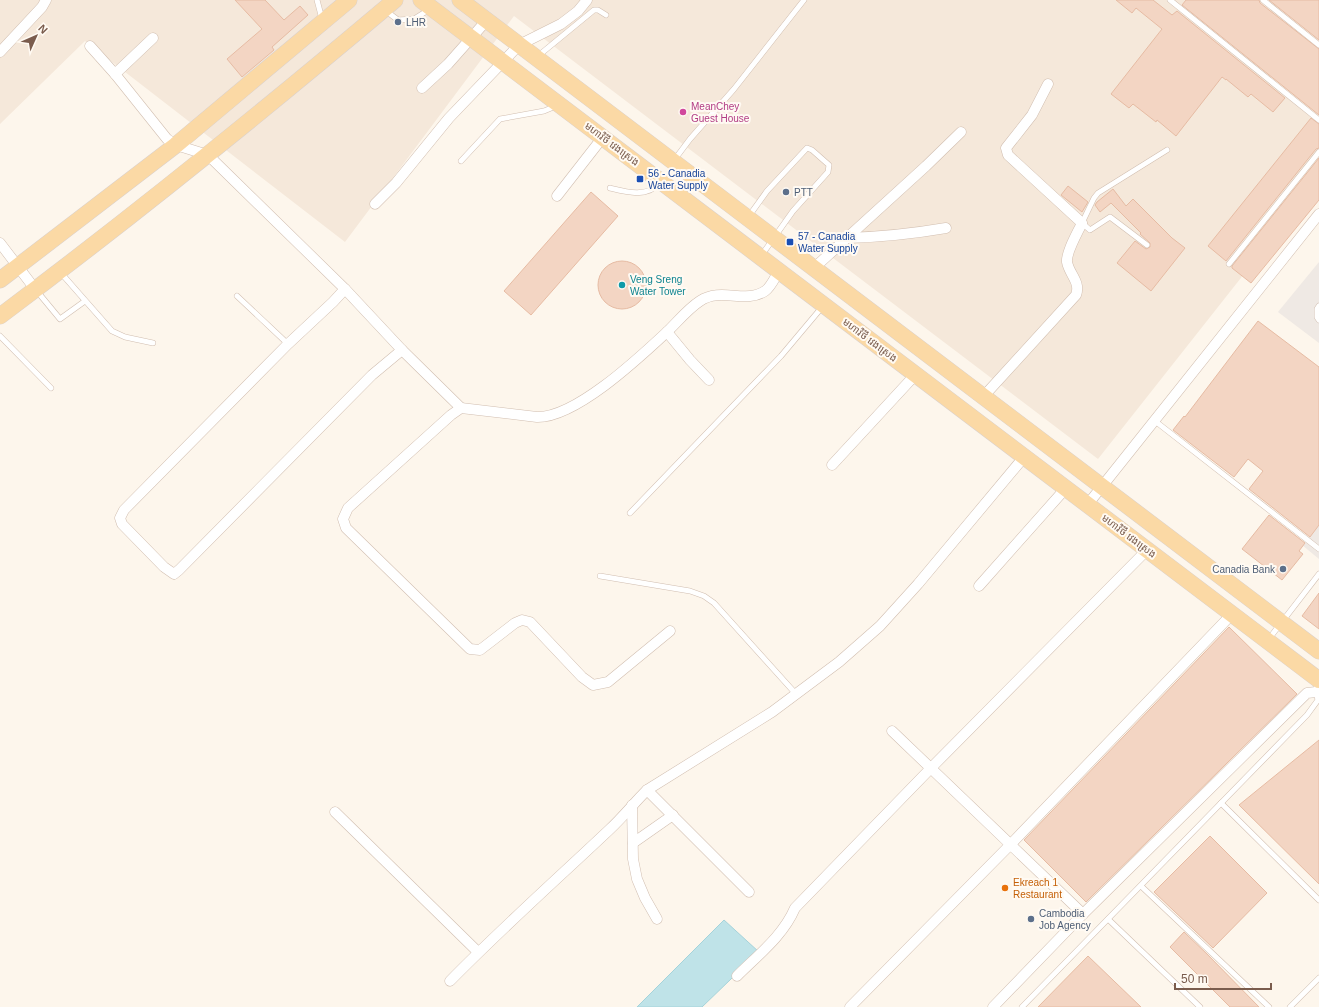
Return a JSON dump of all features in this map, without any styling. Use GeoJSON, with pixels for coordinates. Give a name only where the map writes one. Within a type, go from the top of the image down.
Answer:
{"type":"FeatureCollection","features":[{"type":"Feature","properties":{"kind":"main road"},"geometry":{"type":"LineString","coordinates":[[0,280],[176,145],[349,0]]}},
{"type":"Feature","properties":{"kind":"main road"},"geometry":{"type":"LineString","coordinates":[[460,0],[1319,651]]}},
{"type":"Feature","properties":{"kind":"main road","name":"មហាវិថី វេងស្រេង"},"geometry":{"type":"LineString","coordinates":[[426,4],[1267,640],[1318,687]]}},
{"type":"Feature","properties":{"kind":"main road"},"geometry":{"type":"LineString","coordinates":[[0,316],[208,154],[389,5]]}},
{"type":"Feature","properties":{"kind":"street"},"geometry":{"type":"LineString","coordinates":[[0,52],[42,7],[46,0]]}},
{"type":"Feature","properties":{"kind":"street"},"geometry":{"type":"LineString","coordinates":[[375,204],[396,183],[449,118],[502,61],[519,45],[561,24],[578,11],[588,0]]}},
{"type":"Feature","properties":{"kind":"street"},"geometry":{"type":"LineString","coordinates":[[422,88],[448,64],[487,20]]}},
{"type":"Feature","properties":{"kind":"street"},"geometry":{"type":"LineString","coordinates":[[115,74],[152,38]]}},
{"type":"Feature","properties":{"kind":"street"},"geometry":{"type":"LineString","coordinates":[[90,46],[115,74],[167,139],[176,145],[208,154],[345,289],[402,350],[461,408],[547,418],[598,390],[648,350],[700,301],[716,294],[741,296],[758,294],[766,290],[779,271]]}},
{"type":"Feature","properties":{"kind":"street"},"geometry":{"type":"LineString","coordinates":[[983,397],[1076,295],[1077,282],[1068,263],[1067,256],[1082,223],[1006,152],[1006,148],[1032,115],[1048,84]]}},
{"type":"Feature","properties":{"kind":"street"},"geometry":{"type":"LineString","coordinates":[[814,268],[961,132]]}},
{"type":"Feature","properties":{"kind":"street"},"geometry":{"type":"LineString","coordinates":[[557,196],[603,137]]}},
{"type":"Feature","properties":{"kind":"street"},"geometry":{"type":"LineString","coordinates":[[1088,504],[1319,214]]}},
{"type":"Feature","properties":{"kind":"street"},"geometry":{"type":"LineString","coordinates":[[847,238],[912,234],[946,228]]}},
{"type":"Feature","properties":{"kind":"street"},"geometry":{"type":"LineString","coordinates":[[0,243],[35,289]]}},
{"type":"Feature","properties":{"kind":"street"},"geometry":{"type":"LineString","coordinates":[[345,289],[288,344],[124,510],[120,518],[122,524],[131,534],[164,567],[174,574],[187,563],[372,375],[402,350]]}},
{"type":"Feature","properties":{"kind":"street"},"geometry":{"type":"LineString","coordinates":[[667,332],[709,380]]}},
{"type":"Feature","properties":{"kind":"street"},"geometry":{"type":"LineString","coordinates":[[832,465],[916,374]]}},
{"type":"Feature","properties":{"kind":"street"},"geometry":{"type":"LineString","coordinates":[[461,408],[348,508],[344,519],[346,528],[470,649],[480,650],[488,646],[515,623],[522,620],[530,622],[582,677],[593,685],[608,682],[670,632]]}},
{"type":"Feature","properties":{"kind":"street"},"geometry":{"type":"LineString","coordinates":[[450,981],[478,952],[611,828],[647,790],[772,712],[839,662],[880,626],[918,584],[1024,457]]}},
{"type":"Feature","properties":{"kind":"street"},"geometry":{"type":"LineString","coordinates":[[978,586],[1066,488]]}},
{"type":"Feature","properties":{"kind":"street"},"geometry":{"type":"LineString","coordinates":[[737,976],[776,938],[785,927],[795,908],[1147,550]]}},
{"type":"Feature","properties":{"kind":"street"},"geometry":{"type":"LineString","coordinates":[[850,1007],[1010,845],[1232,614]]}},
{"type":"Feature","properties":{"kind":"street"},"geometry":{"type":"LineString","coordinates":[[994,1007],[1083,914],[1307,693],[1318,687]]}},
{"type":"Feature","properties":{"kind":"street"},"geometry":{"type":"LineString","coordinates":[[892,731],[1083,914]]}},
{"type":"Feature","properties":{"kind":"street"},"geometry":{"type":"LineString","coordinates":[[647,790],[749,892]]}},
{"type":"Feature","properties":{"kind":"street"},"geometry":{"type":"LineString","coordinates":[[632,805],[633,859],[637,879],[645,898],[657,919]]}},
{"type":"Feature","properties":{"kind":"street"},"geometry":{"type":"LineString","coordinates":[[335,812],[478,952]]}},
{"type":"Feature","properties":{"kind":"street"},"geometry":{"type":"LineString","coordinates":[[633,843],[673,815]]}},
{"type":"Feature","properties":{"kind":"lane"},"geometry":{"type":"LineString","coordinates":[[317,0],[322,22]]}},
{"type":"Feature","properties":{"kind":"lane"},"geometry":{"type":"LineString","coordinates":[[673,162],[690,139],[734,88],[804,0]]}},
{"type":"Feature","properties":{"kind":"lane"},"geometry":{"type":"LineString","coordinates":[[1170,0],[1319,120]]}},
{"type":"Feature","properties":{"kind":"lane"},"geometry":{"type":"LineString","coordinates":[[1263,0],[1319,45]]}},
{"type":"Feature","properties":{"kind":"lane"},"geometry":{"type":"LineString","coordinates":[[389,5],[398,20],[414,19],[426,4]]}},
{"type":"Feature","properties":{"kind":"lane"},"geometry":{"type":"LineString","coordinates":[[535,57],[594,10],[598,10],[606,14]]}},
{"type":"Feature","properties":{"kind":"lane"},"geometry":{"type":"LineString","coordinates":[[461,161],[500,119],[544,111],[559,104]]}},
{"type":"Feature","properties":{"kind":"lane"},"geometry":{"type":"LineString","coordinates":[[748,218],[767,191],[807,148],[812,150],[829,165],[828,172],[793,211],[761,257]]}},
{"type":"Feature","properties":{"kind":"lane"},"geometry":{"type":"LineString","coordinates":[[1147,245],[1111,217],[1108,217],[1090,230],[1082,223],[1098,193],[1167,150]]}},
{"type":"Feature","properties":{"kind":"lane"},"geometry":{"type":"LineString","coordinates":[[1230,264],[1319,152]]}},
{"type":"Feature","properties":{"kind":"lane"},"geometry":{"type":"LineString","coordinates":[[610,188],[634,194],[654,188],[660,181]]}},
{"type":"Feature","properties":{"kind":"lane"},"geometry":{"type":"LineString","coordinates":[[59,271],[112,331],[125,337],[153,343]]}},
{"type":"Feature","properties":{"kind":"lane"},"geometry":{"type":"LineString","coordinates":[[35,289],[60,319],[85,300]]}},
{"type":"Feature","properties":{"kind":"lane"},"geometry":{"type":"LineString","coordinates":[[238,296],[288,344]]}},
{"type":"Feature","properties":{"kind":"lane"},"geometry":{"type":"LineString","coordinates":[[630,513],[781,356],[824,305]]}},
{"type":"Feature","properties":{"kind":"lane"},"geometry":{"type":"LineString","coordinates":[[1319,306],[1317,309],[1317,317],[1319,320]]}},
{"type":"Feature","properties":{"kind":"lane"},"geometry":{"type":"LineString","coordinates":[[0,336],[51,388]]}},
{"type":"Feature","properties":{"kind":"lane"},"geometry":{"type":"LineString","coordinates":[[1154,421],[1319,549]]}},
{"type":"Feature","properties":{"kind":"lane"},"geometry":{"type":"LineString","coordinates":[[1267,640],[1319,574]]}},
{"type":"Feature","properties":{"kind":"lane"},"geometry":{"type":"LineString","coordinates":[[600,576],[690,591],[704,596],[714,603],[796,694]]}},
{"type":"Feature","properties":{"kind":"lane"},"geometry":{"type":"LineString","coordinates":[[1022,1007],[1307,714],[1318,700],[1318,687]]}},
{"type":"Feature","properties":{"kind":"lane"},"geometry":{"type":"LineString","coordinates":[[1221,803],[1319,900]]}},
{"type":"Feature","properties":{"kind":"lane"},"geometry":{"type":"LineString","coordinates":[[1141,886],[1269,1007]]}},
{"type":"Feature","properties":{"kind":"lane"},"geometry":{"type":"LineString","coordinates":[[1108,920],[1200,1007]]}},
{"type":"Feature","properties":{"kind":"lane"},"geometry":{"type":"LineString","coordinates":[[1290,1007],[1319,978]]}},
{"type":"Feature","properties":{"kind":"shaded area"},"geometry":{"type":"Polygon","coordinates":[[[0,0],[1319,0],[1319,179],[1098,459],[514,16],[345,242],[85,41],[0,124],[0,0]]]}},
{"type":"Feature","properties":{"kind":"shaded area"},"geometry":{"type":"Polygon","coordinates":[[[1319,262],[1319,343],[1278,312],[1319,262]]]}},
{"type":"Feature","properties":{"kind":"shaded area"},"geometry":{"type":"Polygon","coordinates":[[[1319,524],[1319,559],[1302,545],[1319,524]]]}},
{"type":"Feature","properties":{"kind":"water"},"geometry":{"type":"Polygon","coordinates":[[[724,920],[759,952],[702,1007],[637,1007],[724,920]]]}},
{"type":"Feature","properties":{"kind":"building"},"geometry":{"type":"Polygon","coordinates":[[[235,0],[265,0],[284,20],[300,6],[308,15],[272,47],[274,50],[242,77],[227,59],[262,29],[235,0]]]}},
{"type":"Feature","properties":{"kind":"building"},"geometry":{"type":"Polygon","coordinates":[[[1116,0],[1153,0],[1172,15],[1177,11],[1285,98],[1273,112],[1251,94],[1248,97],[1222,77],[1176,136],[1157,120],[1156,122],[1133,104],[1129,108],[1111,94],[1162,29],[1136,8],[1132,13],[1116,0]]]}},
{"type":"Feature","properties":{"kind":"building"},"geometry":{"type":"Polygon","coordinates":[[[1186,0],[1259,0],[1260,3],[1319,49],[1319,115],[1182,5],[1186,0]]]}},
{"type":"Feature","properties":{"kind":"building"},"geometry":{"type":"Polygon","coordinates":[[[1269,0],[1319,0],[1319,40],[1269,0]]]}},
{"type":"Feature","properties":{"kind":"building"},"geometry":{"type":"Polygon","coordinates":[[[1311,118],[1319,124],[1319,148],[1316,149],[1226,261],[1208,246],[1311,118]]]}},
{"type":"Feature","properties":{"kind":"building"},"geometry":{"type":"Polygon","coordinates":[[[1319,158],[1319,200],[1251,283],[1232,268],[1232,266],[1319,158]]]}},
{"type":"Feature","properties":{"kind":"building"},"geometry":{"type":"Polygon","coordinates":[[[1068,186],[1088,202],[1082,212],[1061,195],[1068,186]]]}},
{"type":"Feature","properties":{"kind":"building"},"geometry":{"type":"Polygon","coordinates":[[[1113,189],[1126,206],[1133,199],[1172,238],[1185,248],[1151,291],[1117,263],[1135,241],[1146,249],[1150,247],[1150,243],[1111,203],[1100,212],[1095,205],[1113,189]]]}},
{"type":"Feature","properties":{"kind":"building"},"geometry":{"type":"Polygon","coordinates":[[[591,192],[618,216],[531,315],[504,291],[591,192]]]}},
{"type":"Feature","properties":{"kind":"building","name":"Veng Sreng Water Tower"},"geometry":{"type":"Polygon","coordinates":[[[617,261],[627,261],[639,268],[646,280],[646,290],[639,302],[627,309],[617,309],[609,305],[602,298],[598,290],[598,280],[602,272],[609,265],[617,261]]]}},
{"type":"Feature","properties":{"kind":"building"},"geometry":{"type":"Polygon","coordinates":[[[1258,321],[1319,367],[1319,525],[1310,537],[1249,489],[1263,471],[1248,459],[1234,477],[1173,430],[1184,416],[1185,417],[1258,321]]]}},
{"type":"Feature","properties":{"kind":"building"},"geometry":{"type":"Polygon","coordinates":[[[1269,515],[1305,543],[1299,551],[1303,554],[1282,580],[1242,549],[1269,515]]]}},
{"type":"Feature","properties":{"kind":"building"},"geometry":{"type":"Polygon","coordinates":[[[1319,593],[1319,629],[1302,616],[1319,593]]]}},
{"type":"Feature","properties":{"kind":"building"},"geometry":{"type":"Polygon","coordinates":[[[1229,627],[1297,694],[1086,902],[1024,840],[1229,627]]]}},
{"type":"Feature","properties":{"kind":"building"},"geometry":{"type":"Polygon","coordinates":[[[1319,740],[1319,884],[1239,805],[1319,740]]]}},
{"type":"Feature","properties":{"kind":"building"},"geometry":{"type":"Polygon","coordinates":[[[1210,836],[1267,893],[1213,948],[1154,892],[1210,836]]]}},
{"type":"Feature","properties":{"kind":"building"},"geometry":{"type":"Polygon","coordinates":[[[1184,932],[1259,1007],[1230,1007],[1170,947],[1184,932]]]}},
{"type":"Feature","properties":{"kind":"building"},"geometry":{"type":"Polygon","coordinates":[[[1088,956],[1141,1007],[1038,1007],[1088,956]]]}},
{"type":"Feature","properties":{"kind":"place","name":"LHR"},"geometry":{"type":"Point","coordinates":[398,22]}},
{"type":"Feature","properties":{"kind":"place","name":"MeanChey Guest House"},"geometry":{"type":"Point","coordinates":[683,112]}},
{"type":"Feature","properties":{"kind":"place","name":"56 - Canadia Water Supply"},"geometry":{"type":"Point","coordinates":[640,179]}},
{"type":"Feature","properties":{"kind":"place","name":"PTT"},"geometry":{"type":"Point","coordinates":[786,192]}},
{"type":"Feature","properties":{"kind":"place","name":"57 - Canadia Water Supply"},"geometry":{"type":"Point","coordinates":[790,242]}},
{"type":"Feature","properties":{"kind":"place","name":"Veng Sreng Water Tower"},"geometry":{"type":"Point","coordinates":[622,285]}},
{"type":"Feature","properties":{"kind":"place","name":"Canadia Bank"},"geometry":{"type":"Point","coordinates":[1283,569]}},
{"type":"Feature","properties":{"kind":"place","name":"Ekreach 1 Restaurant"},"geometry":{"type":"Point","coordinates":[1005,888]}},
{"type":"Feature","properties":{"kind":"place","name":"Cambodia Job Agency"},"geometry":{"type":"Point","coordinates":[1031,919]}}]}
